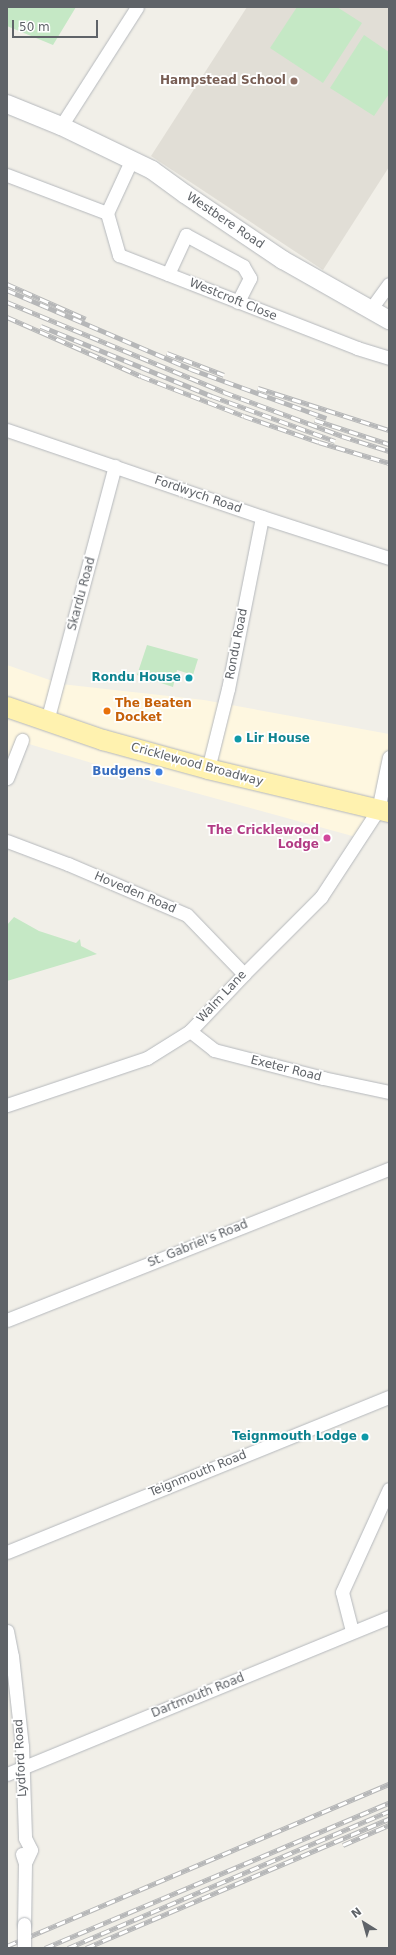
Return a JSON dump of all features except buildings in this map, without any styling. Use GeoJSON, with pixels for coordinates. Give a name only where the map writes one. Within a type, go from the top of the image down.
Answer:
{"type":"FeatureCollection","features":[{"type":"Feature","properties":{"kind":"main road","name":"Cricklewood Broadway"},"geometry":{"type":"LineString","coordinates":[[7,707],[103,740],[208,769],[384,811]]}},
{"type":"Feature","properties":{"kind":"street"},"geometry":{"type":"LineString","coordinates":[[61,126],[137,7]]}},
{"type":"Feature","properties":{"kind":"street","name":"Westbere Road"},"geometry":{"type":"LineString","coordinates":[[7,104],[61,126],[152,170],[283,260],[389,320]]}},
{"type":"Feature","properties":{"kind":"street"},"geometry":{"type":"LineString","coordinates":[[7,175],[106,213],[132,159]]}},
{"type":"Feature","properties":{"kind":"street","name":"Westcroft Close"},"geometry":{"type":"LineString","coordinates":[[106,213],[118,255],[357,348],[389,358]]}},
{"type":"Feature","properties":{"kind":"street"},"geometry":{"type":"LineString","coordinates":[[168,274],[186,235],[222,253],[246,269],[250,278],[238,302]]}},
{"type":"Feature","properties":{"kind":"street"},"geometry":{"type":"LineString","coordinates":[[370,310],[389,284]]}},
{"type":"Feature","properties":{"kind":"street","name":"Fordwych Road"},"geometry":{"type":"LineString","coordinates":[[7,430],[262,517],[389,558]]}},
{"type":"Feature","properties":{"kind":"street","name":"Skardu Road"},"geometry":{"type":"LineString","coordinates":[[47,721],[115,466]]}},
{"type":"Feature","properties":{"kind":"street","name":"Rondu Road"},"geometry":{"type":"LineString","coordinates":[[208,769],[228,688],[262,517]]}},
{"type":"Feature","properties":{"kind":"street"},"geometry":{"type":"LineString","coordinates":[[7,778],[22,740]]}},
{"type":"Feature","properties":{"kind":"street"},"geometry":{"type":"LineString","coordinates":[[384,811],[389,757]]}},
{"type":"Feature","properties":{"kind":"street","name":"Walm Lane"},"geometry":{"type":"LineString","coordinates":[[7,1105],[147,1058],[190,1032],[244,974],[321,898],[384,811]]}},
{"type":"Feature","properties":{"kind":"street","name":"Hoveden Road"},"geometry":{"type":"LineString","coordinates":[[7,841],[68,864],[187,915],[244,974]]}},
{"type":"Feature","properties":{"kind":"street","name":"Exeter Road"},"geometry":{"type":"LineString","coordinates":[[190,1032],[214,1050],[323,1078],[389,1092]]}},
{"type":"Feature","properties":{"kind":"street","name":"St. Gabriel's Road"},"geometry":{"type":"LineString","coordinates":[[7,1320],[389,1169]]}},
{"type":"Feature","properties":{"kind":"street","name":"Teignmouth Road"},"geometry":{"type":"LineString","coordinates":[[7,1552],[389,1397]]}},
{"type":"Feature","properties":{"kind":"street"},"geometry":{"type":"LineString","coordinates":[[352,1631],[342,1592],[389,1489]]}},
{"type":"Feature","properties":{"kind":"street","name":"Dartmouth Road"},"geometry":{"type":"LineString","coordinates":[[7,1774],[389,1617]]}},
{"type":"Feature","properties":{"kind":"street","name":"Lydford Road"},"geometry":{"type":"LineString","coordinates":[[7,1631],[15,1678],[22,1746],[26,1838],[20,1849],[25,1863],[24,1948]]}},
{"type":"Feature","properties":{"kind":"shaded area","name":"Hampstead School"},"geometry":{"type":"Polygon","coordinates":[[[247,7],[389,7],[389,167],[323,270],[151,156],[247,7]]]}},
{"type":"Feature","properties":{"kind":"shaded area"},"geometry":{"type":"Polygon","coordinates":[[[7,665],[61,684],[204,700],[389,734],[389,744],[379,807],[356,837],[148,780],[29,744],[7,775],[7,665]]]}},
{"type":"Feature","properties":{"kind":"green space"},"geometry":{"type":"Polygon","coordinates":[[[7,7],[76,7],[53,45],[7,26],[7,7]]]}},
{"type":"Feature","properties":{"kind":"green space"},"geometry":{"type":"Polygon","coordinates":[[[297,7],[337,7],[362,23],[323,83],[270,48],[297,7]]]}},
{"type":"Feature","properties":{"kind":"green space"},"geometry":{"type":"Polygon","coordinates":[[[364,35],[389,52],[389,94],[374,116],[330,88],[364,35]]]}},
{"type":"Feature","properties":{"kind":"green space"},"geometry":{"type":"Polygon","coordinates":[[[147,645],[198,659],[193,675],[177,670],[173,687],[137,675],[147,645]]]}},
{"type":"Feature","properties":{"kind":"green space"},"geometry":{"type":"Polygon","coordinates":[[[14,917],[39,931],[76,943],[80,939],[81,946],[97,954],[7,981],[7,925],[14,917]]]}},
{"type":"Feature","properties":{"kind":"railway"},"geometry":{"type":"LineString","coordinates":[[7,284],[86,319]]}},
{"type":"Feature","properties":{"kind":"railway"},"geometry":{"type":"LineString","coordinates":[[7,290],[191,369],[326,418]]}},
{"type":"Feature","properties":{"kind":"railway"},"geometry":{"type":"LineString","coordinates":[[7,302],[224,392],[342,436],[389,451]]}},
{"type":"Feature","properties":{"kind":"railway"},"geometry":{"type":"LineString","coordinates":[[7,317],[141,376],[244,416],[319,442],[389,463]]}},
{"type":"Feature","properties":{"kind":"railway"},"geometry":{"type":"LineString","coordinates":[[41,326],[212,396],[335,441]]}},
{"type":"Feature","properties":{"kind":"railway"},"geometry":{"type":"LineString","coordinates":[[167,353],[224,375]]}},
{"type":"Feature","properties":{"kind":"railway"},"geometry":{"type":"LineString","coordinates":[[258,388],[389,430]]}},
{"type":"Feature","properties":{"kind":"railway"},"geometry":{"type":"LineString","coordinates":[[315,420],[389,444]]}},
{"type":"Feature","properties":{"kind":"railway"},"geometry":{"type":"LineString","coordinates":[[7,1946],[389,1784]]}},
{"type":"Feature","properties":{"kind":"railway"},"geometry":{"type":"LineString","coordinates":[[45,1948],[389,1803]]}},
{"type":"Feature","properties":{"kind":"railway"},"geometry":{"type":"LineString","coordinates":[[68,1948],[389,1811]]}},
{"type":"Feature","properties":{"kind":"railway"},"geometry":{"type":"LineString","coordinates":[[86,1948],[389,1819]]}},
{"type":"Feature","properties":{"kind":"railway"},"geometry":{"type":"LineString","coordinates":[[343,1845],[389,1825]]}},
{"type":"Feature","properties":{"kind":"place","name":"Hampstead School"},"geometry":{"type":"Point","coordinates":[294,81]}},
{"type":"Feature","properties":{"kind":"place","name":"Rondu House"},"geometry":{"type":"Point","coordinates":[189,678]}},
{"type":"Feature","properties":{"kind":"place","name":"The Beaten Docket"},"geometry":{"type":"Point","coordinates":[107,711]}},
{"type":"Feature","properties":{"kind":"place","name":"Lir House"},"geometry":{"type":"Point","coordinates":[238,739]}},
{"type":"Feature","properties":{"kind":"place","name":"Budgens"},"geometry":{"type":"Point","coordinates":[159,772]}},
{"type":"Feature","properties":{"kind":"place","name":"The Cricklewood Lodge"},"geometry":{"type":"Point","coordinates":[327,838]}},
{"type":"Feature","properties":{"kind":"place","name":"Teignmouth Lodge"},"geometry":{"type":"Point","coordinates":[365,1437]}}]}
